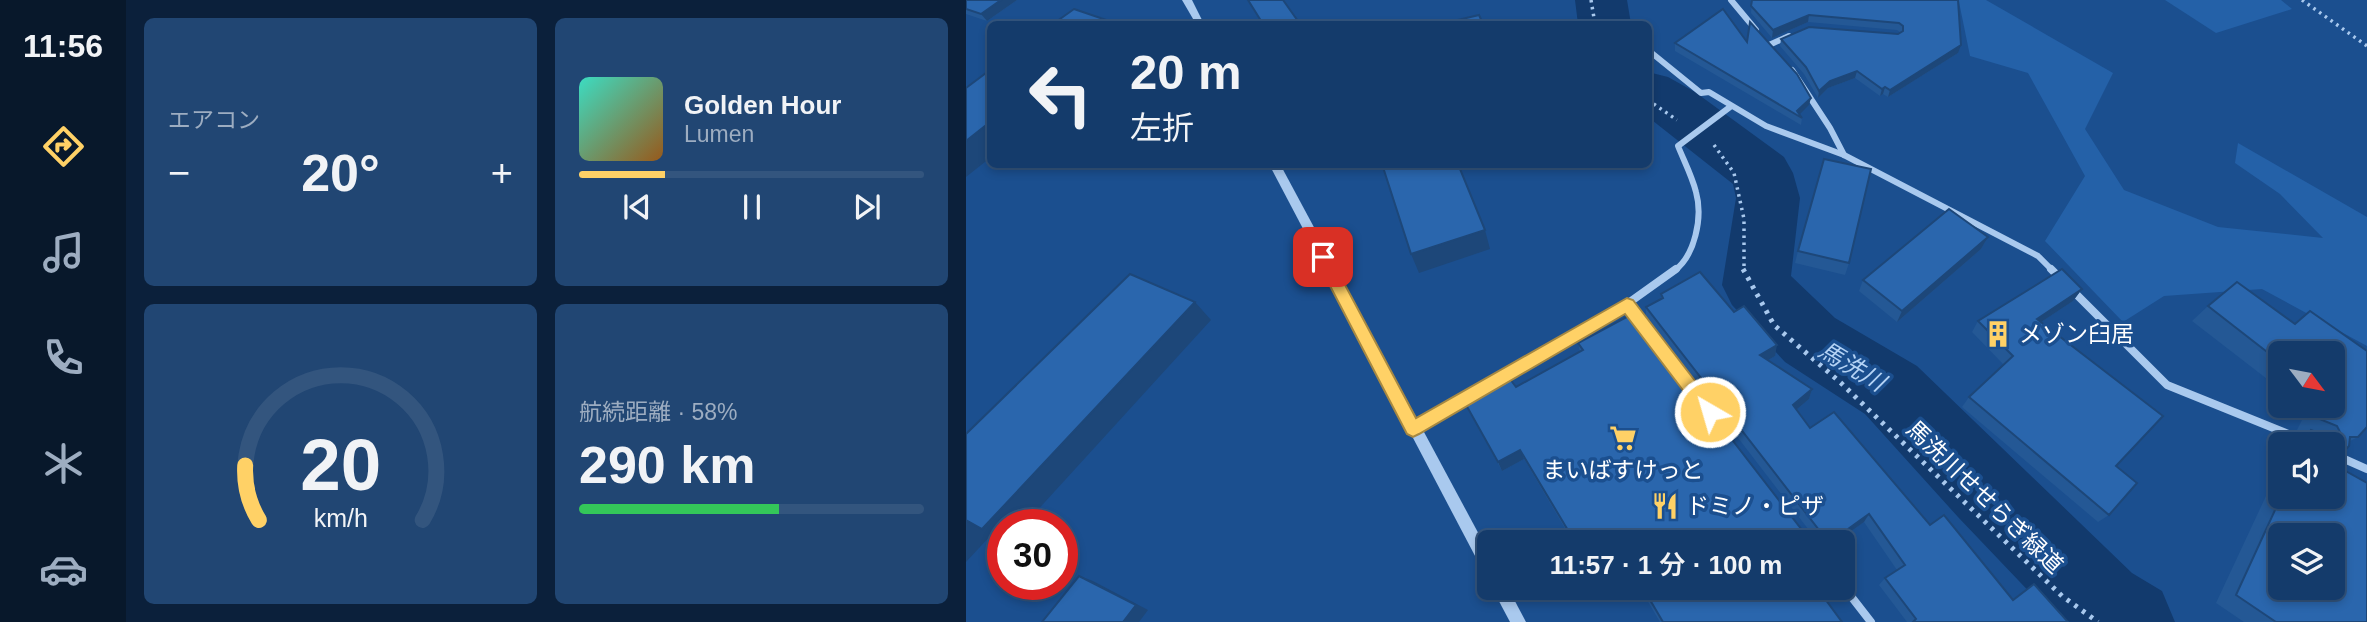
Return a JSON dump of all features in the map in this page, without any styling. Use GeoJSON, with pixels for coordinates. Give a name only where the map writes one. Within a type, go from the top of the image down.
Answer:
{"type":"FeatureCollection","features":[{"type":"Feature","properties":{"kind":"street"},"geometry":{"type":"LineString","coordinates":[[1731,0],[1777,53]]}},
{"type":"Feature","properties":{"kind":"street"},"geometry":{"type":"LineString","coordinates":[[1190,1],[1199,21]]}},
{"type":"Feature","properties":{"kind":"street"},"geometry":{"type":"LineString","coordinates":[[1769,45],[1794,34]]}},
{"type":"Feature","properties":{"kind":"street"},"geometry":{"type":"LineString","coordinates":[[1652,53],[1701,93],[1709,92],[1730,107],[1766,126],[1844,155],[2038,256],[2167,385],[2283,432]]}},
{"type":"Feature","properties":{"kind":"street"},"geometry":{"type":"LineString","coordinates":[[1785,62],[1800,78],[1844,155]]}},
{"type":"Feature","properties":{"kind":"street"},"geometry":{"type":"LineString","coordinates":[[1413,429],[1627,304],[1685,263],[1697,231],[1697,194],[1678,146],[1730,107]]}},
{"type":"Feature","properties":{"kind":"street"},"geometry":{"type":"LineString","coordinates":[[1276,168],[1477,546]]}},
{"type":"Feature","properties":{"kind":"street"},"geometry":{"type":"LineString","coordinates":[[1627,304],[1635,315]]}},
{"type":"Feature","properties":{"kind":"street"},"geometry":{"type":"LineString","coordinates":[[2345,459],[2367,469]]}},
{"type":"Feature","properties":{"kind":"street"},"geometry":{"type":"LineString","coordinates":[[1506,600],[1518,622]]}},
{"type":"Feature","properties":{"kind":"street"},"geometry":{"type":"LineString","coordinates":[[1854,600],[1871,622]]}},
{"type":"Feature","properties":{"kind":"path"},"geometry":{"type":"LineString","coordinates":[[1591,0],[1594,21]]}},
{"type":"Feature","properties":{"kind":"path"},"geometry":{"type":"LineString","coordinates":[[2302,0],[2367,46]]}},
{"type":"Feature","properties":{"kind":"path","name":"馬洗川せせらぎ緑道"},"geometry":{"type":"LineString","coordinates":[[1652,103],[1713,144],[1734,173],[1744,219],[1743,270],[1774,326],[1841,383],[2062,596],[2098,622]]}},
{"type":"Feature","properties":{"kind":"shaded area"},"geometry":{"type":"Polygon","coordinates":[[[1949,0],[1986,0],[2113,73],[2085,129],[2124,190],[2218,227],[2323,238],[2280,194],[2235,163],[2238,143],[2367,217],[2367,346],[2262,289],[2164,296],[2123,322],[2045,241],[2085,176],[2028,73],[1970,56],[1959,2],[1949,0]]]}},
{"type":"Feature","properties":{"kind":"shaded area"},"geometry":{"type":"Polygon","coordinates":[[[2165,0],[2281,0],[2292,9],[2216,33],[2165,0]]]}},
{"type":"Feature","properties":{"kind":"building"},"geometry":{"type":"Polygon","coordinates":[[[966,0],[1001,0],[981,14],[966,9],[966,0]]]}},
{"type":"Feature","properties":{"kind":"building"},"geometry":{"type":"Polygon","coordinates":[[[1248,0],[1283,0],[1298,21],[1261,21],[1248,0]]]}},
{"type":"Feature","properties":{"kind":"building"},"geometry":{"type":"Polygon","coordinates":[[[1752,0],[1958,0],[1961,45],[1890,90],[1885,87],[1882,89],[1857,71],[1830,81],[1819,91],[1806,67],[1781,39],[1809,27],[1898,34],[1903,31],[1903,26],[1899,23],[1809,15],[1773,30],[1751,6],[1752,0]]]}},
{"type":"Feature","properties":{"kind":"building"},"geometry":{"type":"Polygon","coordinates":[[[1074,9],[1109,21],[1057,21],[1074,9]]]}},
{"type":"Feature","properties":{"kind":"building"},"geometry":{"type":"Polygon","coordinates":[[[1723,9],[1747,42],[1750,22],[1797,74],[1811,98],[1797,111],[1802,118],[1675,43],[1723,9]]]}},
{"type":"Feature","properties":{"kind":"building"},"geometry":{"type":"Polygon","coordinates":[[[1479,15],[1482,21],[1454,21],[1479,15]]]}},
{"type":"Feature","properties":{"kind":"building"},"geometry":{"type":"Polygon","coordinates":[[[987,72],[987,124],[966,141],[966,88],[987,72]]]}},
{"type":"Feature","properties":{"kind":"building"},"geometry":{"type":"Polygon","coordinates":[[[1824,159],[1871,169],[1849,263],[1798,251],[1824,159]]]}},
{"type":"Feature","properties":{"kind":"building"},"geometry":{"type":"Polygon","coordinates":[[[1383,168],[1460,168],[1485,230],[1411,254],[1383,168]]]}},
{"type":"Feature","properties":{"kind":"building"},"geometry":{"type":"Polygon","coordinates":[[[1949,209],[1988,237],[1902,311],[1863,280],[1949,209]]]}},
{"type":"Feature","properties":{"kind":"building"},"geometry":{"type":"Polygon","coordinates":[[[2062,269],[2082,289],[2037,319],[2163,416],[2116,466],[2137,483],[2109,515],[1969,397],[2013,356],[1978,321],[2062,269]]]}},
{"type":"Feature","properties":{"kind":"building"},"geometry":{"type":"Polygon","coordinates":[[[1700,272],[1734,312],[1744,306],[1777,345],[1760,355],[1812,389],[1793,405],[1810,428],[1834,412],[1930,525],[1944,515],[2013,600],[2034,584],[2068,622],[1913,622],[1916,619],[1885,578],[1905,565],[1869,514],[1847,530],[1819,530],[1646,307],[1663,298],[1661,294],[1700,272]]]}},
{"type":"Feature","properties":{"kind":"building"},"geometry":{"type":"Polygon","coordinates":[[[1130,274],[1195,302],[1001,509],[987,509],[987,524],[982,529],[966,520],[966,434],[1130,274]]]}},
{"type":"Feature","properties":{"kind":"building"},"geometry":{"type":"Polygon","coordinates":[[[2237,282],[2295,324],[2310,311],[2367,351],[2367,427],[2358,437],[2350,437],[2349,446],[2345,450],[2345,432],[2340,432],[2337,426],[2317,418],[2345,418],[2345,341],[2268,341],[2268,353],[2208,306],[2237,282]]]}},
{"type":"Feature","properties":{"kind":"building"},"geometry":{"type":"Polygon","coordinates":[[[1634,313],[1802,530],[1568,530],[1520,450],[1498,462],[1465,403],[1510,379],[1516,387],[1583,350],[1578,343],[1634,313]]]}},
{"type":"Feature","properties":{"kind":"building"},"geometry":{"type":"Polygon","coordinates":[[[2345,471],[2367,483],[2367,622],[2276,622],[2236,595],[2268,525],[2268,600],[2345,600],[2345,523],[2269,523],[2275,509],[2345,509],[2345,471]]]}},
{"type":"Feature","properties":{"kind":"building"},"geometry":{"type":"Polygon","coordinates":[[[1078,577],[1136,605],[1123,622],[1042,622],[1060,600],[1078,600],[1078,577]]]}},
{"type":"Feature","properties":{"kind":"building"},"geometry":{"type":"Polygon","coordinates":[[[1650,600],[1826,600],[1842,622],[1663,622],[1650,600]]]}},
{"type":"Feature","properties":{"kind":"waterway","name":"馬洗川"},"geometry":{"type":"LineString","coordinates":[[1601,0],[1604,21]]}},
{"type":"Feature","properties":{"kind":"waterway","name":"馬洗川"},"geometry":{"type":"LineString","coordinates":[[1652,93],[1674,106],[1762,173],[1768,198],[1756,285],[1810,340],[1891,390],[1986,490],[2101,604],[2131,622]]}},
{"type":"Feature","properties":{"kind":"place","name":"メゾン臼居"},"geometry":{"type":"Point","coordinates":[1998,334]}},
{"type":"Feature","properties":{"kind":"place","name":"まいばすけっと"},"geometry":{"type":"Point","coordinates":[1623,438]}},
{"type":"Feature","properties":{"kind":"place","name":"ドミノ・ピザ"},"geometry":{"type":"Point","coordinates":[1665,506]}},
{"type":"Feature","properties":{"kind":"route"},"geometry":{"type":"LineString","coordinates":[[1323,257],[1413,429],[1627,304],[1710,412]]}}]}
